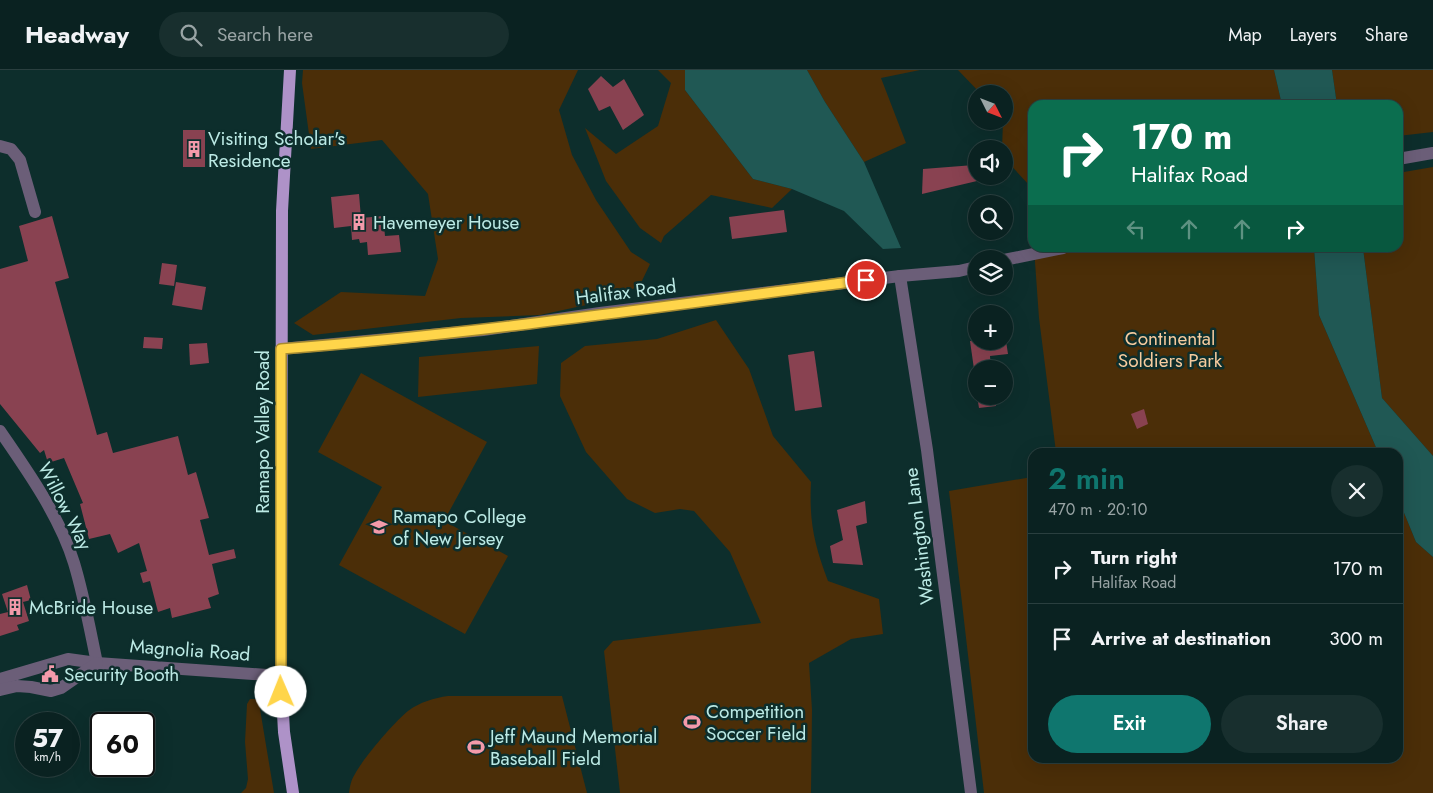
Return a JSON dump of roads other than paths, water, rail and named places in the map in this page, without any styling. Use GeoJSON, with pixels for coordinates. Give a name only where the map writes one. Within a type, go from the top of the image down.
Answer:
{"type":"FeatureCollection","features":[{"type":"Feature","properties":{"kind":"main road","name":"Ramapo Valley Road"},"geometry":{"type":"LineString","coordinates":[[290,70],[282,211],[281,676],[284,732],[293,793]]}},
{"type":"Feature","properties":{"kind":"street"},"geometry":{"type":"LineString","coordinates":[[0,146],[10,150],[20,160],[35,212]]}},
{"type":"Feature","properties":{"kind":"street"},"geometry":{"type":"LineString","coordinates":[[1403,158],[1433,153]]}},
{"type":"Feature","properties":{"kind":"street"},"geometry":{"type":"LineString","coordinates":[[1013,258],[1043,252]]}},
{"type":"Feature","properties":{"kind":"street","name":"Halifax Road"},"geometry":{"type":"LineString","coordinates":[[281,349],[483,330],[600,313],[968,269]]}},
{"type":"Feature","properties":{"kind":"street","name":"Washington Lane"},"geometry":{"type":"LineString","coordinates":[[900,276],[927,450],[971,793]]}},
{"type":"Feature","properties":{"kind":"street","name":"Willow Way"},"geometry":{"type":"LineString","coordinates":[[0,431],[32,478],[68,546],[74,563],[97,664]]}},
{"type":"Feature","properties":{"kind":"street","name":"Magnolia Road"},"geometry":{"type":"LineString","coordinates":[[0,679],[68,658],[97,664],[281,676]]}},
{"type":"Feature","properties":{"kind":"street"},"geometry":{"type":"LineString","coordinates":[[0,690],[24,686],[50,691],[61,688],[97,664]]}},
{"type":"Feature","properties":{"kind":"water"},"geometry":{"type":"Polygon","coordinates":[[[685,70],[807,70],[825,102],[864,162],[901,248],[883,249],[844,211],[792,189],[753,179],[685,90],[685,70]]]}},
{"type":"Feature","properties":{"kind":"water"},"geometry":{"type":"Polygon","coordinates":[[[1274,70],[1332,70],[1336,100],[1281,100],[1274,70]]]}},
{"type":"Feature","properties":{"kind":"water"},"geometry":{"type":"Polygon","coordinates":[[[1314,252],[1364,252],[1382,398],[1433,456],[1433,557],[1416,542],[1403,510],[1403,448],[1376,448],[1319,315],[1314,252]]]}},
{"type":"Feature","properties":{"kind":"place","name":"Visiting Scholar's Residence"},"geometry":{"type":"Point","coordinates":[194,149]}},
{"type":"Feature","properties":{"kind":"place","name":"Havemeyer House"},"geometry":{"type":"Point","coordinates":[359,222]}},
{"type":"Feature","properties":{"kind":"place","name":"Ramapo College of New Jersey"},"geometry":{"type":"Point","coordinates":[379,527]}},
{"type":"Feature","properties":{"kind":"place","name":"McBride House"},"geometry":{"type":"Point","coordinates":[15,607]}},
{"type":"Feature","properties":{"kind":"place","name":"Security Booth"},"geometry":{"type":"Point","coordinates":[50,674]}},
{"type":"Feature","properties":{"kind":"place","name":"Competition Soccer Field"},"geometry":{"type":"Point","coordinates":[692,722]}},
{"type":"Feature","properties":{"kind":"place","name":"Jeff Maund Memorial Baseball Field"},"geometry":{"type":"Point","coordinates":[476,747]}},
{"type":"Feature","properties":{"kind":"park label","name":"Continental Soldiers Park"},"geometry":{"type":"Point","coordinates":[1170,349]}}]}
